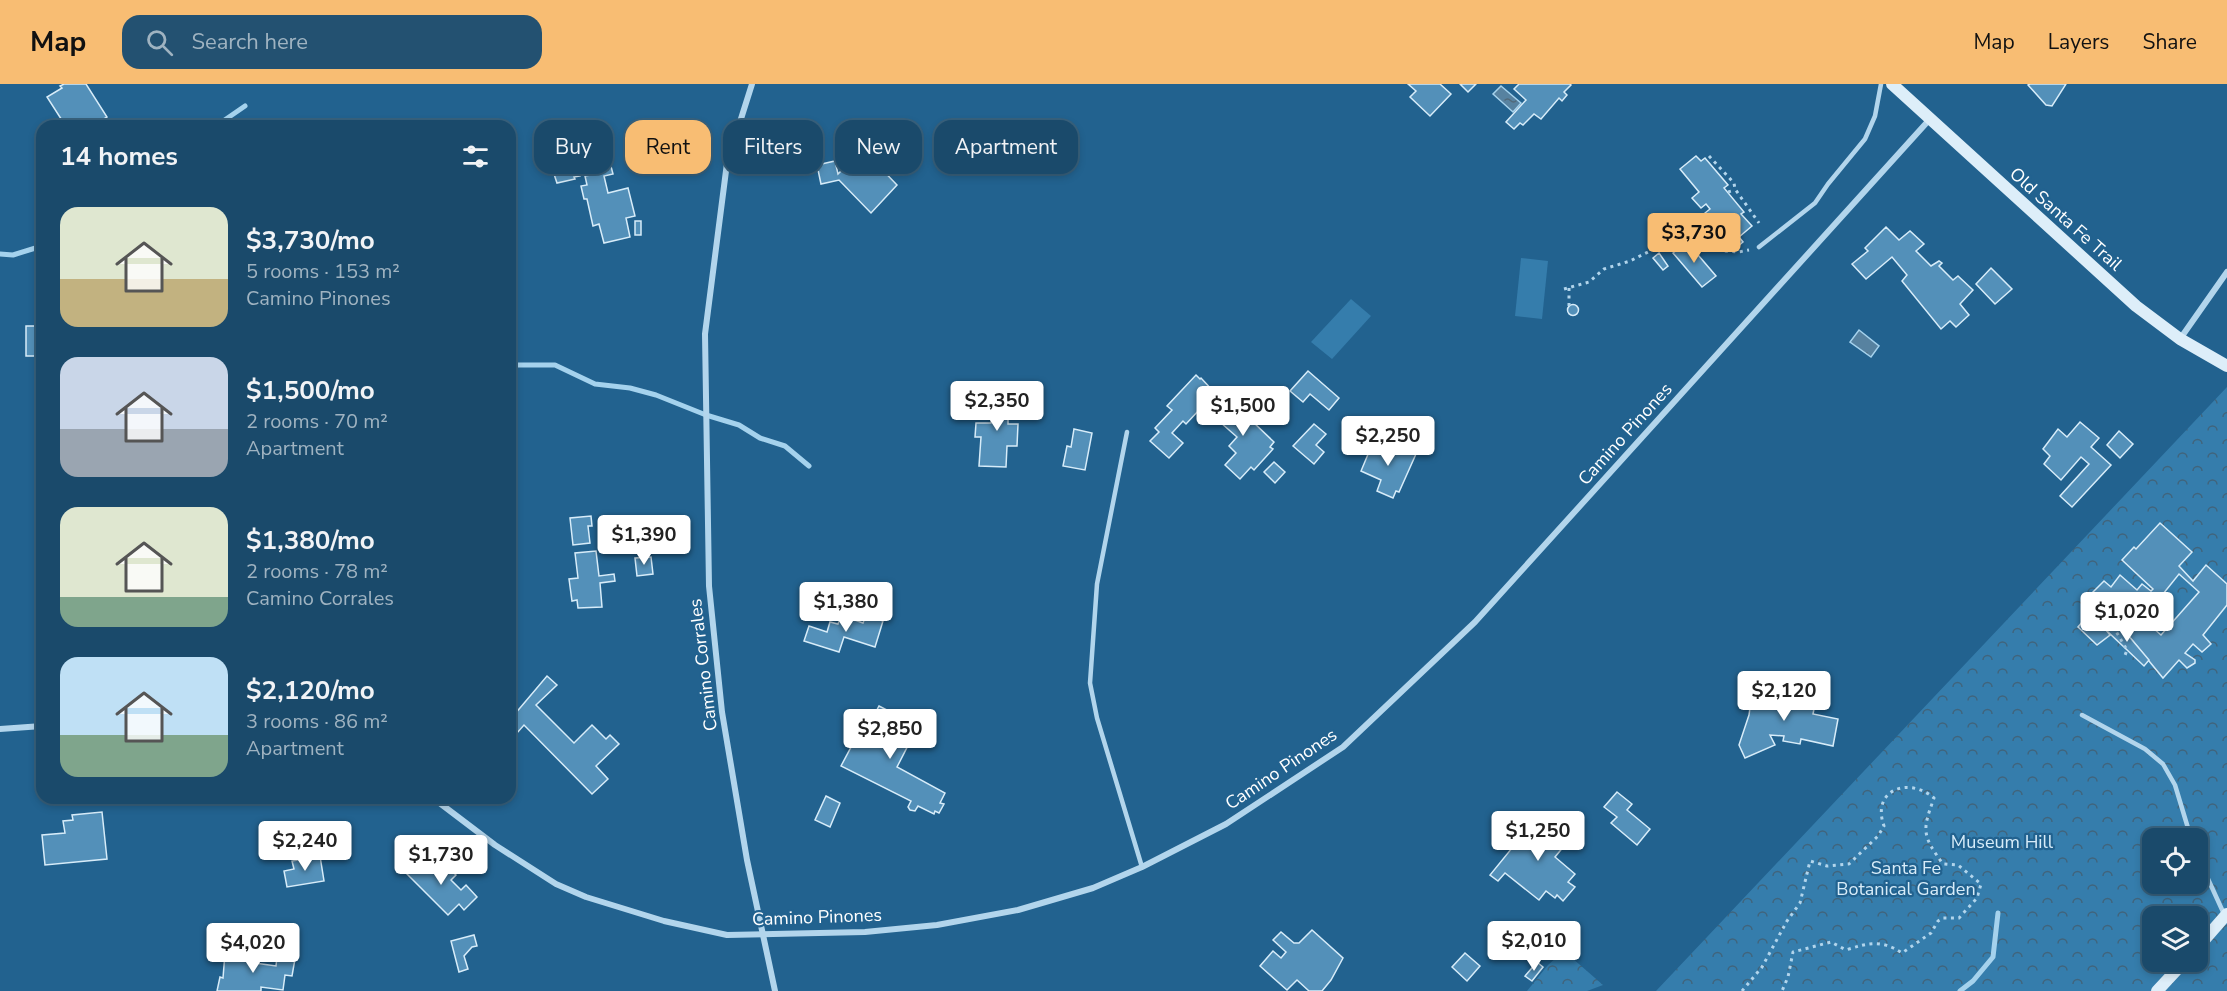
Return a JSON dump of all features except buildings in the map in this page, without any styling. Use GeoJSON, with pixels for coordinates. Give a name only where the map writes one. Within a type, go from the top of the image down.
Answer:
{"type":"FeatureCollection","features":[{"type":"Feature","properties":{"kind":"street","name":"Camino Corrales"},"geometry":{"type":"LineString","coordinates":[[752,84],[728,163],[705,334],[709,586],[722,712],[747,860],[775,991]]}},
{"type":"Feature","properties":{"kind":"street","name":"Old Santa Fe Trail"},"geometry":{"type":"LineString","coordinates":[[1892,84],[2136,306],[2180,339],[2227,366]]}},
{"type":"Feature","properties":{"kind":"street","name":"Camino Pinones"},"geometry":{"type":"LineString","coordinates":[[441,804],[536,872],[586,897],[664,921],[727,935],[865,932],[937,925],[1018,910],[1093,888],[1142,867],[1226,824],[1343,747],[1443,653],[1475,622],[1929,120]]}},
{"type":"Feature","properties":{"kind":"street"},"geometry":{"type":"LineString","coordinates":[[2180,339],[2227,272]]}},
{"type":"Feature","properties":{"kind":"street"},"geometry":{"type":"LineString","coordinates":[[0,729],[36,726]]}},
{"type":"Feature","properties":{"kind":"street"},"geometry":{"type":"LineString","coordinates":[[2208,936],[2226,915]]}},
{"type":"Feature","properties":{"kind":"street"},"geometry":{"type":"LineString","coordinates":[[2157,991],[2175,972]]}},
{"type":"Feature","properties":{"kind":"lane"},"geometry":{"type":"LineString","coordinates":[[1759,247],[1815,203],[1865,139],[1875,116],[1881,84]]}},
{"type":"Feature","properties":{"kind":"lane"},"geometry":{"type":"LineString","coordinates":[[1127,432],[1097,584],[1090,683],[1109,761],[1142,867]]}},
{"type":"Feature","properties":{"kind":"lane"},"geometry":{"type":"LineString","coordinates":[[2082,715],[2145,749],[2163,764],[2175,784],[2188,828]]}},
{"type":"Feature","properties":{"kind":"lane"},"geometry":{"type":"LineString","coordinates":[[2208,878],[2226,915]]}},
{"type":"Feature","properties":{"kind":"path"},"geometry":{"type":"LineString","coordinates":[[1709,156],[1734,183],[1735,190],[1759,223]]}},
{"type":"Feature","properties":{"kind":"path"},"geometry":{"type":"LineString","coordinates":[[1711,165],[1715,161]]}},
{"type":"Feature","properties":{"kind":"path"},"geometry":{"type":"LineString","coordinates":[[1728,192],[1735,190]]}},
{"type":"Feature","properties":{"kind":"path"},"geometry":{"type":"LineString","coordinates":[[1564,289],[1589,282],[1604,269],[1630,261],[1668,242],[1674,250],[1700,227],[1724,251],[1749,250]]}},
{"type":"Feature","properties":{"kind":"path"},"geometry":{"type":"LineString","coordinates":[[1569,288],[1569,306]]}},
{"type":"Feature","properties":{"kind":"path"},"geometry":{"type":"LineString","coordinates":[[2113,626],[2127,650],[2124,658]]}},
{"type":"Feature","properties":{"kind":"path"},"geometry":{"type":"LineString","coordinates":[[1742,991],[1762,968],[1787,921],[1800,903],[1810,861],[1827,866],[1849,864],[1878,836],[1884,826],[1880,814],[1890,793],[1904,786],[1924,789],[1934,798],[1924,824],[1928,844],[1943,864],[1958,865],[1981,884],[1977,898],[1959,918],[1943,918],[1938,921],[1931,933],[1902,953],[1892,946],[1879,942],[1846,950],[1832,942],[1793,952],[1788,977],[1782,991]]}},
{"type":"Feature","properties":{"kind":"green space"},"geometry":{"type":"Polygon","coordinates":[[[1521,258],[1548,261],[1542,319],[1515,316],[1521,258]]]}},
{"type":"Feature","properties":{"kind":"green space"},"geometry":{"type":"Polygon","coordinates":[[[1351,299],[1371,316],[1332,359],[1311,342],[1351,299]]]}},
{"type":"Feature","properties":{"kind":"green space","name":"Museum Hill"},"geometry":{"type":"Polygon","coordinates":[[[2227,387],[2227,991],[1656,991],[2227,387]]]}},
{"type":"Feature","properties":{"kind":"green space"},"geometry":{"type":"Polygon","coordinates":[[[1564,951],[1603,985],[1587,991],[1527,991],[1548,965],[1564,951]]]}},
{"type":"Feature","properties":{"kind":"water"},"geometry":{"type":"Polygon","coordinates":[[[1501,86],[1521,103],[1513,112],[1493,94],[1501,86]]]}},
{"type":"Feature","properties":{"kind":"water"},"geometry":{"type":"Polygon","coordinates":[[[1859,330],[1879,346],[1871,357],[1850,342],[1859,330]]]}},
{"type":"Feature","properties":{"kind":"waterway"},"geometry":{"type":"LineString","coordinates":[[225,120],[245,106]]}},
{"type":"Feature","properties":{"kind":"waterway"},"geometry":{"type":"LineString","coordinates":[[0,254],[13,255],[36,248]]}},
{"type":"Feature","properties":{"kind":"waterway"},"geometry":{"type":"LineString","coordinates":[[516,365],[555,365],[595,384],[630,388],[656,395],[706,415],[739,425],[760,438],[785,446],[809,466]]}},
{"type":"Feature","properties":{"kind":"waterway"},"geometry":{"type":"LineString","coordinates":[[1960,991],[1973,981],[1993,957],[1998,913]]}},
{"type":"Feature","properties":{"kind":"park label","name":"Santa Fe Botanical Garden"},"geometry":{"type":"Point","coordinates":[1906,878]}}]}
